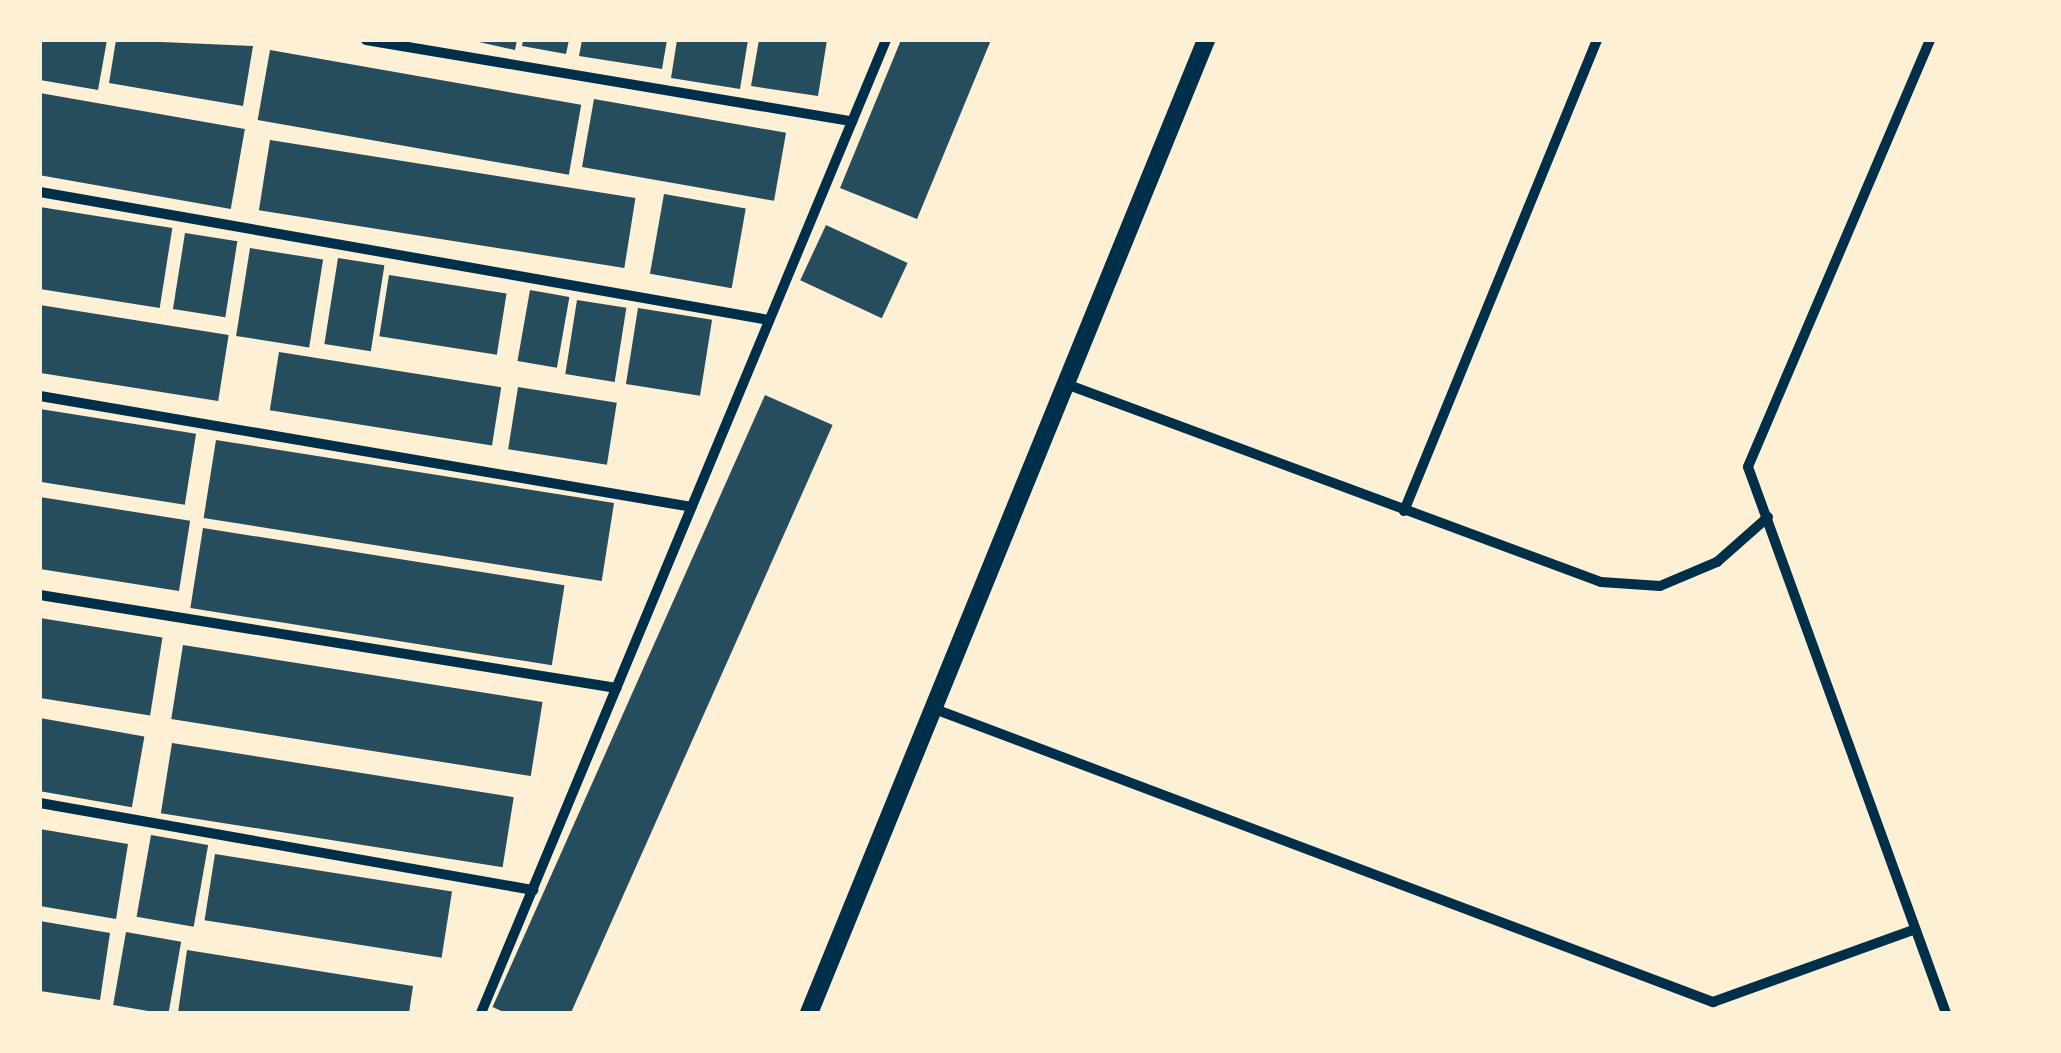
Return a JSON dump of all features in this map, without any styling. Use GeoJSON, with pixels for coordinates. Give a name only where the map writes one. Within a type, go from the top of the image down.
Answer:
{"type":"FeatureCollection","features":[{"type":"Feature","properties":{"kind":"street"},"geometry":{"type":"LineString","coordinates":[[366,40],[852,121]]}},
{"type":"Feature","properties":{"kind":"street"},"geometry":{"type":"LineString","coordinates":[[481,1013],[886,40]]}},
{"type":"Feature","properties":{"kind":"street"},"geometry":{"type":"LineString","coordinates":[[808,1013],[1206,40]]}},
{"type":"Feature","properties":{"kind":"street"},"geometry":{"type":"LineString","coordinates":[[1404,512],[1597,40]]}},
{"type":"Feature","properties":{"kind":"street"},"geometry":{"type":"LineString","coordinates":[[1930,40],[1748,467],[1946,1013]]}},
{"type":"Feature","properties":{"kind":"street"},"geometry":{"type":"LineString","coordinates":[[40,192],[769,320]]}},
{"type":"Feature","properties":{"kind":"street"},"geometry":{"type":"LineString","coordinates":[[1066,384],[1601,582],[1660,586],[1718,562],[1768,517]]}},
{"type":"Feature","properties":{"kind":"street"},"geometry":{"type":"LineString","coordinates":[[40,396],[692,507]]}},
{"type":"Feature","properties":{"kind":"street"},"geometry":{"type":"LineString","coordinates":[[40,595],[617,688]]}},
{"type":"Feature","properties":{"kind":"street"},"geometry":{"type":"LineString","coordinates":[[932,708],[1713,1002],[1913,930]]}},
{"type":"Feature","properties":{"kind":"street"},"geometry":{"type":"LineString","coordinates":[[40,803],[533,890]]}},
{"type":"Feature","properties":{"kind":"building"},"geometry":{"type":"Polygon","coordinates":[[[40,40],[107,40],[98,90],[40,80],[40,40]]]}},
{"type":"Feature","properties":{"kind":"building"},"geometry":{"type":"Polygon","coordinates":[[[116,40],[253,46],[243,106],[109,83],[116,40]]]}},
{"type":"Feature","properties":{"kind":"building"},"geometry":{"type":"Polygon","coordinates":[[[470,40],[517,40],[515,50],[470,40]]]}},
{"type":"Feature","properties":{"kind":"building"},"geometry":{"type":"Polygon","coordinates":[[[523,40],[569,40],[566,54],[522,46],[523,40]]]}},
{"type":"Feature","properties":{"kind":"building"},"geometry":{"type":"Polygon","coordinates":[[[582,40],[667,40],[662,69],[579,56],[582,40]]]}},
{"type":"Feature","properties":{"kind":"building"},"geometry":{"type":"Polygon","coordinates":[[[677,40],[748,40],[740,89],[671,78],[677,40]]]}},
{"type":"Feature","properties":{"kind":"building"},"geometry":{"type":"Polygon","coordinates":[[[759,40],[827,40],[818,96],[751,86],[759,40]]]}},
{"type":"Feature","properties":{"kind":"building"},"geometry":{"type":"Polygon","coordinates":[[[901,40],[991,40],[917,219],[840,188],[901,40]]]}},
{"type":"Feature","properties":{"kind":"building"},"geometry":{"type":"Polygon","coordinates":[[[270,50],[581,105],[569,175],[258,120],[270,50]]]}},
{"type":"Feature","properties":{"kind":"building"},"geometry":{"type":"Polygon","coordinates":[[[40,93],[245,129],[231,209],[40,175],[40,93]]]}},
{"type":"Feature","properties":{"kind":"building"},"geometry":{"type":"Polygon","coordinates":[[[594,99],[786,133],[774,201],[582,167],[594,99]]]}},
{"type":"Feature","properties":{"kind":"building"},"geometry":{"type":"Polygon","coordinates":[[[270,140],[635,198],[624,268],[259,210],[270,140]]]}},
{"type":"Feature","properties":{"kind":"building"},"geometry":{"type":"Polygon","coordinates":[[[664,194],[746,208],[732,288],[650,274],[664,194]]]}},
{"type":"Feature","properties":{"kind":"building"},"geometry":{"type":"Polygon","coordinates":[[[40,207],[172,228],[160,308],[40,289],[40,207]]]}},
{"type":"Feature","properties":{"kind":"building"},"geometry":{"type":"Polygon","coordinates":[[[826,225],[908,263],[882,318],[800,280],[826,225]]]}},
{"type":"Feature","properties":{"kind":"building"},"geometry":{"type":"Polygon","coordinates":[[[185,233],[237,241],[225,317],[173,309],[185,233]]]}},
{"type":"Feature","properties":{"kind":"building"},"geometry":{"type":"Polygon","coordinates":[[[250,248],[323,260],[309,347],[236,336],[250,248]]]}},
{"type":"Feature","properties":{"kind":"building"},"geometry":{"type":"Polygon","coordinates":[[[338,258],[384,265],[371,351],[324,344],[338,258]]]}},
{"type":"Feature","properties":{"kind":"building"},"geometry":{"type":"Polygon","coordinates":[[[389,275],[507,294],[497,355],[379,336],[389,275]]]}},
{"type":"Feature","properties":{"kind":"building"},"geometry":{"type":"Polygon","coordinates":[[[530,290],[569,297],[557,368],[517,361],[530,290]]]}},
{"type":"Feature","properties":{"kind":"building"},"geometry":{"type":"Polygon","coordinates":[[[577,300],[626,308],[615,382],[565,374],[577,300]]]}},
{"type":"Feature","properties":{"kind":"building"},"geometry":{"type":"Polygon","coordinates":[[[40,305],[229,335],[218,401],[40,373],[40,305]]]}},
{"type":"Feature","properties":{"kind":"building"},"geometry":{"type":"Polygon","coordinates":[[[638,308],[712,320],[700,396],[626,384],[638,308]]]}},
{"type":"Feature","properties":{"kind":"building"},"geometry":{"type":"Polygon","coordinates":[[[279,352],[501,387],[492,445],[270,410],[279,352]]]}},
{"type":"Feature","properties":{"kind":"building"},"geometry":{"type":"Polygon","coordinates":[[[518,387],[617,403],[607,465],[508,449],[518,387]]]}},
{"type":"Feature","properties":{"kind":"building"},"geometry":{"type":"Polygon","coordinates":[[[765,395],[833,425],[571,1013],[506,1013],[492,1007],[765,395]]]}},
{"type":"Feature","properties":{"kind":"building"},"geometry":{"type":"Polygon","coordinates":[[[40,409],[196,434],[185,505],[40,482],[40,409]]]}},
{"type":"Feature","properties":{"kind":"building"},"geometry":{"type":"Polygon","coordinates":[[[216,440],[614,503],[602,581],[204,518],[216,440]]]}},
{"type":"Feature","properties":{"kind":"building"},"geometry":{"type":"Polygon","coordinates":[[[40,497],[190,521],[179,591],[40,569],[40,497]]]}},
{"type":"Feature","properties":{"kind":"building"},"geometry":{"type":"Polygon","coordinates":[[[203,528],[564,585],[552,665],[190,608],[203,528]]]}},
{"type":"Feature","properties":{"kind":"building"},"geometry":{"type":"Polygon","coordinates":[[[40,618],[162,637],[150,715],[40,698],[40,618]]]}},
{"type":"Feature","properties":{"kind":"building"},"geometry":{"type":"Polygon","coordinates":[[[183,645],[543,702],[531,776],[171,719],[183,645]]]}},
{"type":"Feature","properties":{"kind":"building"},"geometry":{"type":"Polygon","coordinates":[[[40,718],[144,736],[132,807],[40,791],[40,718]]]}},
{"type":"Feature","properties":{"kind":"building"},"geometry":{"type":"Polygon","coordinates":[[[172,743],[514,797],[503,867],[161,813],[172,743]]]}},
{"type":"Feature","properties":{"kind":"building"},"geometry":{"type":"Polygon","coordinates":[[[40,829],[128,844],[116,919],[40,906],[40,829]]]}},
{"type":"Feature","properties":{"kind":"building"},"geometry":{"type":"Polygon","coordinates":[[[151,835],[208,845],[194,927],[137,917],[151,835]]]}},
{"type":"Feature","properties":{"kind":"building"},"geometry":{"type":"Polygon","coordinates":[[[215,854],[452,892],[442,958],[205,920],[215,854]]]}},
{"type":"Feature","properties":{"kind":"building"},"geometry":{"type":"Polygon","coordinates":[[[40,921],[110,933],[100,1000],[40,991],[40,921]]]}},
{"type":"Feature","properties":{"kind":"building"},"geometry":{"type":"Polygon","coordinates":[[[126,932],[181,942],[169,1013],[113,1005],[126,932]]]}},
{"type":"Feature","properties":{"kind":"building"},"geometry":{"type":"Polygon","coordinates":[[[187,950],[413,986],[409,1013],[178,1013],[187,950]]]}}]}
